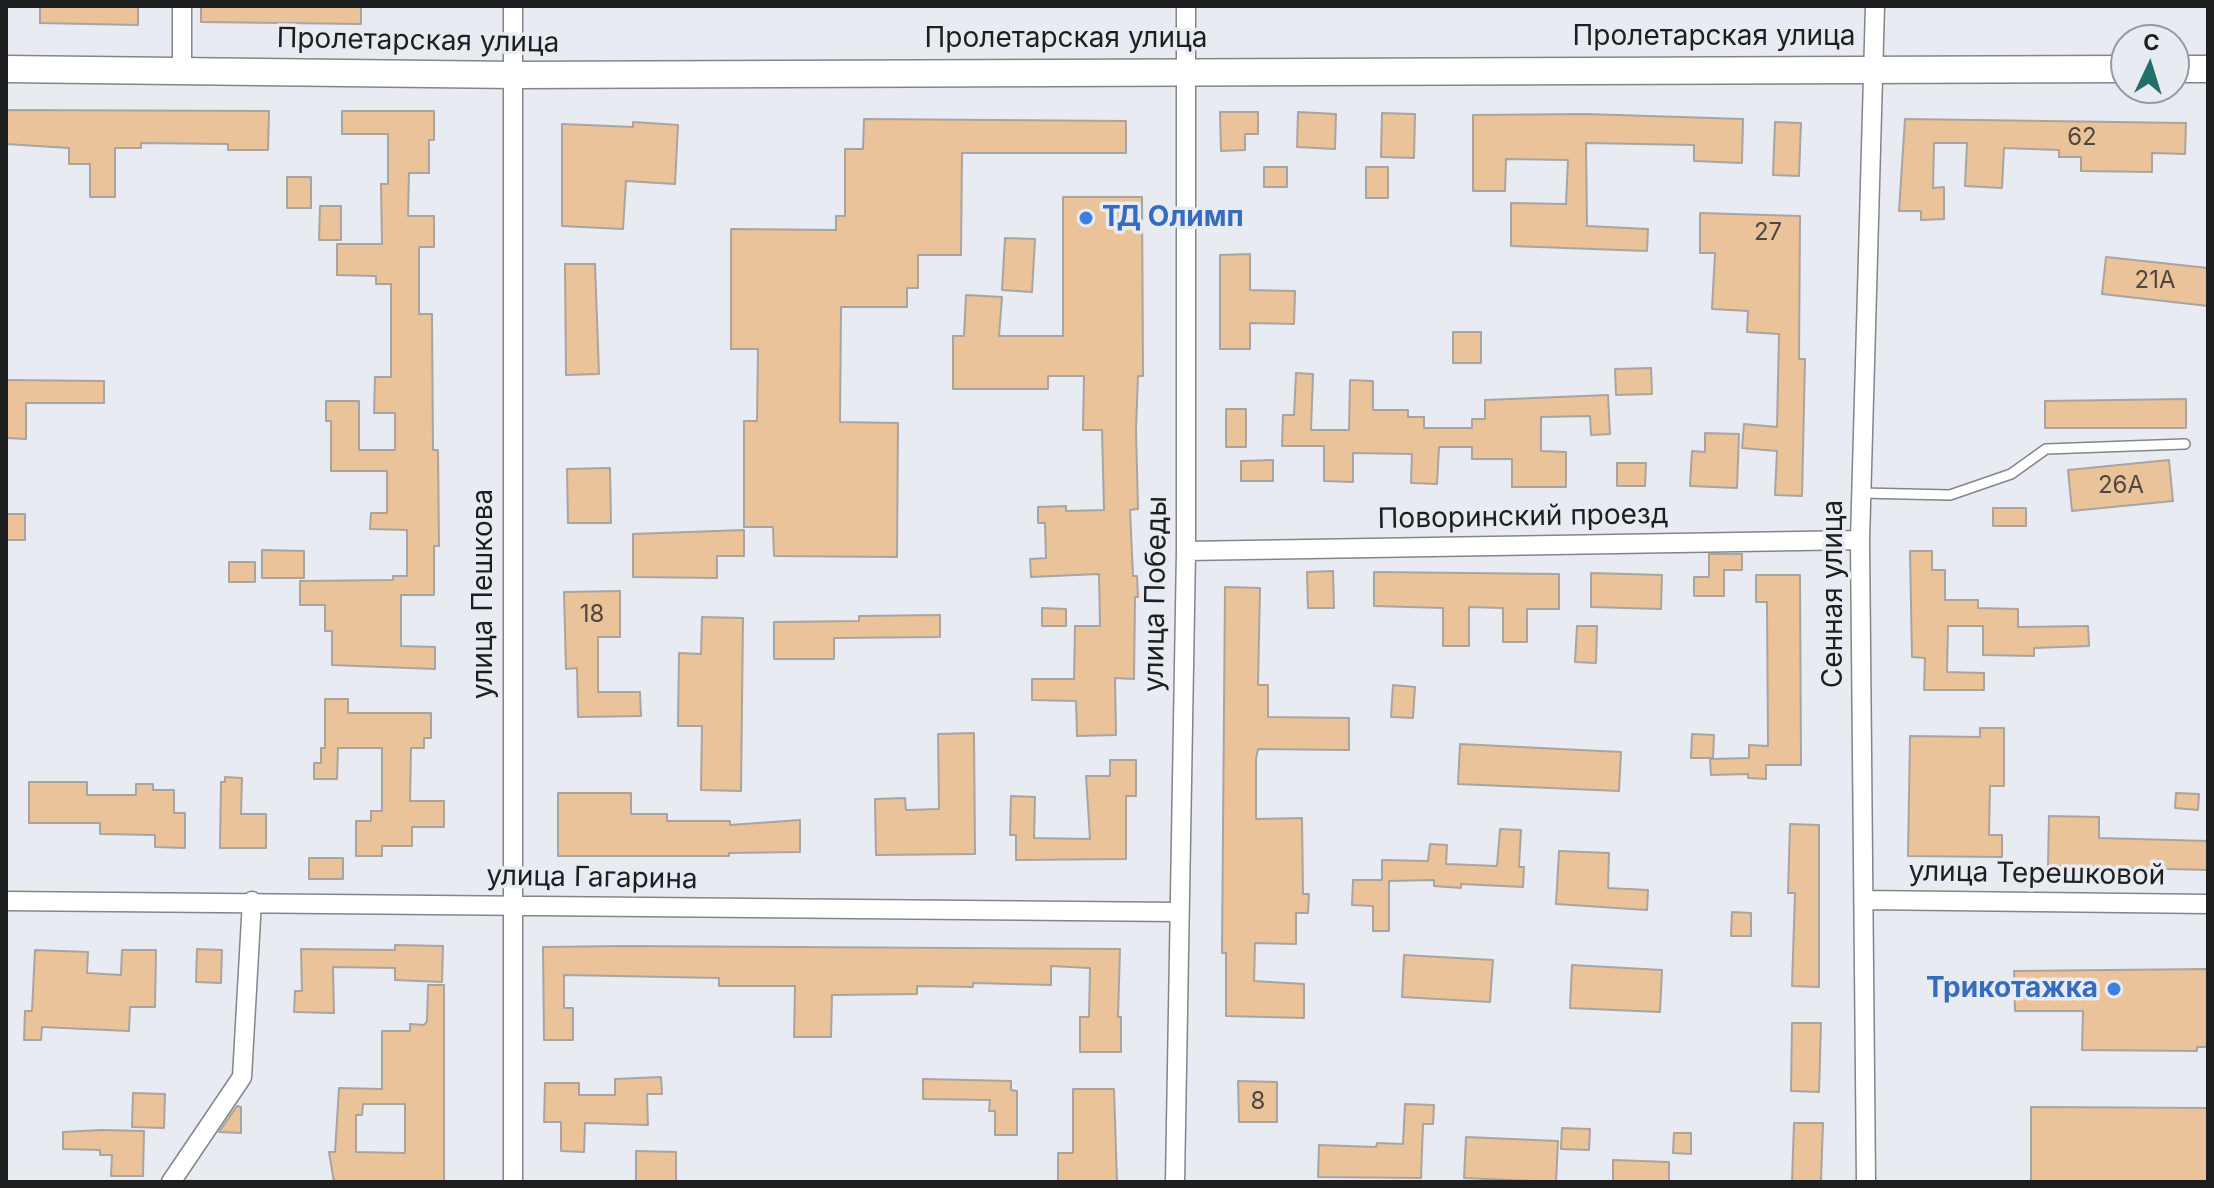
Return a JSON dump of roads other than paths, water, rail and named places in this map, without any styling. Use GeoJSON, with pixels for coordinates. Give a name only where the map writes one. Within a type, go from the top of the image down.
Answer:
{"type":"FeatureCollection","features":[{"type":"Feature","properties":{"kind":"street"},"geometry":{"type":"LineString","coordinates":[[182,6],[182,71]]}},
{"type":"Feature","properties":{"kind":"street","name":"улица Пешкова"},"geometry":{"type":"LineString","coordinates":[[513,6],[513,1182]]}},
{"type":"Feature","properties":{"kind":"street","name":"улица Победы"},"geometry":{"type":"LineString","coordinates":[[1175,1182],[1177,912],[1186,551],[1186,6]]}},
{"type":"Feature","properties":{"kind":"street","name":"Сенная улица"},"geometry":{"type":"LineString","coordinates":[[1866,1182],[1860,540],[1875,6]]}},
{"type":"Feature","properties":{"kind":"street","name":"Пролетарская улица"},"geometry":{"type":"LineString","coordinates":[[6,69],[514,75],[1186,70],[2110,69]]}},
{"type":"Feature","properties":{"kind":"street","name":"Поворинский проезд"},"geometry":{"type":"LineString","coordinates":[[1186,551],[1860,540]]}},
{"type":"Feature","properties":{"kind":"street","name":"улица Терешковой"},"geometry":{"type":"LineString","coordinates":[[1865,900],[2208,904]]}},
{"type":"Feature","properties":{"kind":"street","name":"улица Гагарина"},"geometry":{"type":"LineString","coordinates":[[6,901],[1177,912]]}},
{"type":"Feature","properties":{"kind":"street"},"geometry":{"type":"LineString","coordinates":[[171,1182],[242,1077],[252,901]]}},
{"type":"Feature","properties":{"kind":"lane"},"geometry":{"type":"LineString","coordinates":[[1861,493],[1950,495],[2011,474],[2046,449],[2185,444]]}},
{"type":"Feature","properties":{"kind":"place","name":"ТД Олимп"},"geometry":{"type":"Point","coordinates":[1086,218]}},
{"type":"Feature","properties":{"kind":"place","name":"Трикотажка"},"geometry":{"type":"Point","coordinates":[2114,989]}}]}
